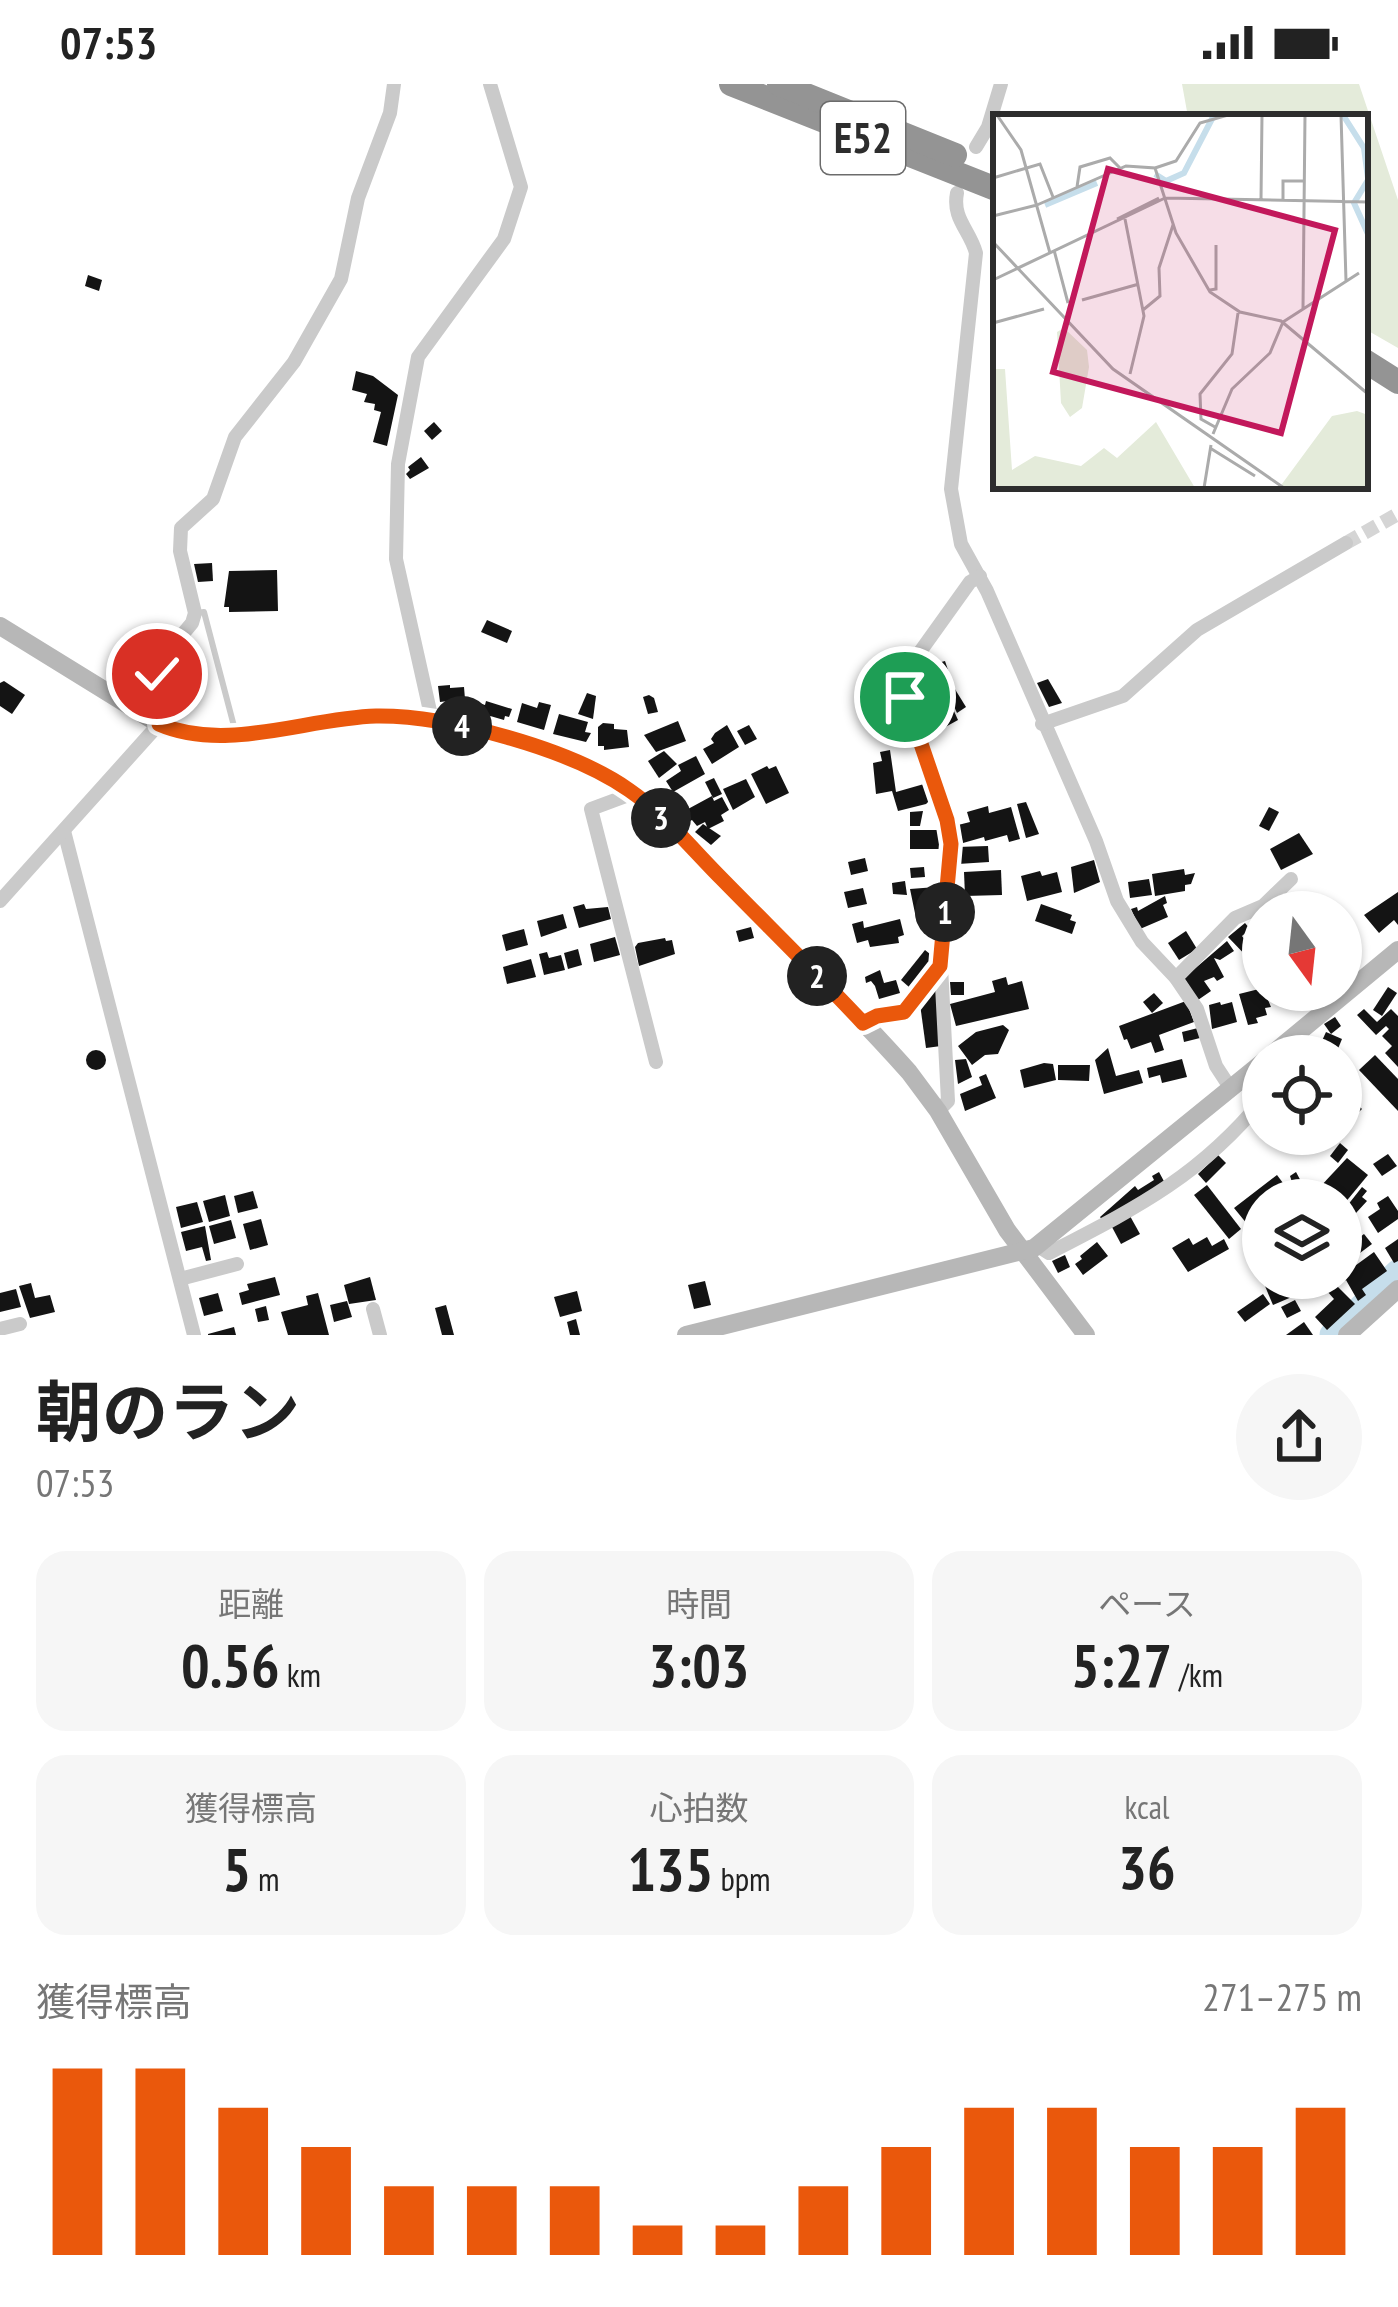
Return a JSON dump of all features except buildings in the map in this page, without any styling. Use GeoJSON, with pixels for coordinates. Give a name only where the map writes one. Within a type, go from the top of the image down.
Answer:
{"type":"FeatureCollection","features":[{"type":"Feature","properties":{"kind":"highway","name":"E52"},"geometry":{"type":"LineString","coordinates":[[731,84],[993,188]]}},
{"type":"Feature","properties":{"kind":"highway","name":"E52"},"geometry":{"type":"LineString","coordinates":[[779,84],[993,171]]}},
{"type":"Feature","properties":{"kind":"highway"},"geometry":{"type":"LineString","coordinates":[[1368,366],[1398,382]]}},
{"type":"Feature","properties":{"kind":"main road"},"geometry":{"type":"LineString","coordinates":[[0,626],[159,724],[204,736],[354,718],[432,720],[559,755],[634,793],[909,1072],[938,1112],[986,1198],[1031,1249],[1086,1335]]}},
{"type":"Feature","properties":{"kind":"main road"},"geometry":{"type":"LineString","coordinates":[[1295,1035],[1398,950]]}},
{"type":"Feature","properties":{"kind":"main road"},"geometry":{"type":"LineString","coordinates":[[686,1335],[1031,1249],[1242,1080]]}},
{"type":"Feature","properties":{"kind":"main road"},"geometry":{"type":"LineString","coordinates":[[1347,1335],[1398,1288]]}},
{"type":"Feature","properties":{"kind":"street"},"geometry":{"type":"LineString","coordinates":[[0,901],[159,724],[158,664],[195,613],[180,551],[182,528],[213,499],[235,437],[294,362],[340,278],[358,198],[390,113],[394,84]]}},
{"type":"Feature","properties":{"kind":"street"},"geometry":{"type":"LineString","coordinates":[[432,720],[396,559],[398,464],[418,357],[504,239],[520,187],[490,84]]}},
{"type":"Feature","properties":{"kind":"street"},"geometry":{"type":"LineString","coordinates":[[976,147],[988,127],[1001,84]]}},
{"type":"Feature","properties":{"kind":"street"},"geometry":{"type":"LineString","coordinates":[[957,193],[954,208],[976,253],[952,489],[961,544],[980,576],[1096,841],[1117,901],[1142,942],[1176,978],[1196,1009],[1216,1066],[1231,1089]]}},
{"type":"Feature","properties":{"kind":"street"},"geometry":{"type":"LineString","coordinates":[[1042,724],[1092,710],[1131,691],[1197,630],[1346,543]]}},
{"type":"Feature","properties":{"kind":"street"},"geometry":{"type":"LineString","coordinates":[[938,1112],[948,1101],[940,966],[951,844],[902,679],[970,581],[980,576]]}},
{"type":"Feature","properties":{"kind":"street"},"geometry":{"type":"LineString","coordinates":[[634,793],[591,809],[656,1062]]}},
{"type":"Feature","properties":{"kind":"street"},"geometry":{"type":"LineString","coordinates":[[64,831],[194,1335]]}},
{"type":"Feature","properties":{"kind":"street"},"geometry":{"type":"LineString","coordinates":[[1176,978],[1235,918],[1263,906],[1291,879]]}},
{"type":"Feature","properties":{"kind":"street"},"geometry":{"type":"LineString","coordinates":[[863,1023],[904,1012],[940,966]]}},
{"type":"Feature","properties":{"kind":"street"},"geometry":{"type":"LineString","coordinates":[[1031,1249],[1049,1253],[1169,1188],[1214,1153],[1242,1123]]}},
{"type":"Feature","properties":{"kind":"street"},"geometry":{"type":"LineString","coordinates":[[180,1279],[237,1264]]}},
{"type":"Feature","properties":{"kind":"street"},"geometry":{"type":"LineString","coordinates":[[374,1309],[380,1335]]}},
{"type":"Feature","properties":{"kind":"street"},"geometry":{"type":"LineString","coordinates":[[0,1329],[20,1324]]}},
{"type":"Feature","properties":{"kind":"lane"},"geometry":{"type":"LineString","coordinates":[[195,613],[204,612],[236,734]]}},
{"type":"Feature","properties":{"kind":"green space"},"geometry":{"type":"Polygon","coordinates":[[[1182,84],[1359,84],[1398,200],[1398,348],[1368,331],[1368,114],[1187,114],[1182,84]]]}},
{"type":"Feature","properties":{"kind":"waterway"},"geometry":{"type":"LineString","coordinates":[[1333,1335],[1398,1273]]}},
{"type":"Feature","properties":{"kind":"tunnel"},"geometry":{"type":"LineString","coordinates":[[1346,543],[1398,514]]}},
{"type":"Feature","properties":{"kind":"route"},"geometry":{"type":"LineString","coordinates":[[157,674],[159,724],[184,733],[227,735],[329,720],[417,718],[466,727],[598,771],[643,801],[863,1023],[904,1012],[940,966],[951,844],[905,697]]}}]}
